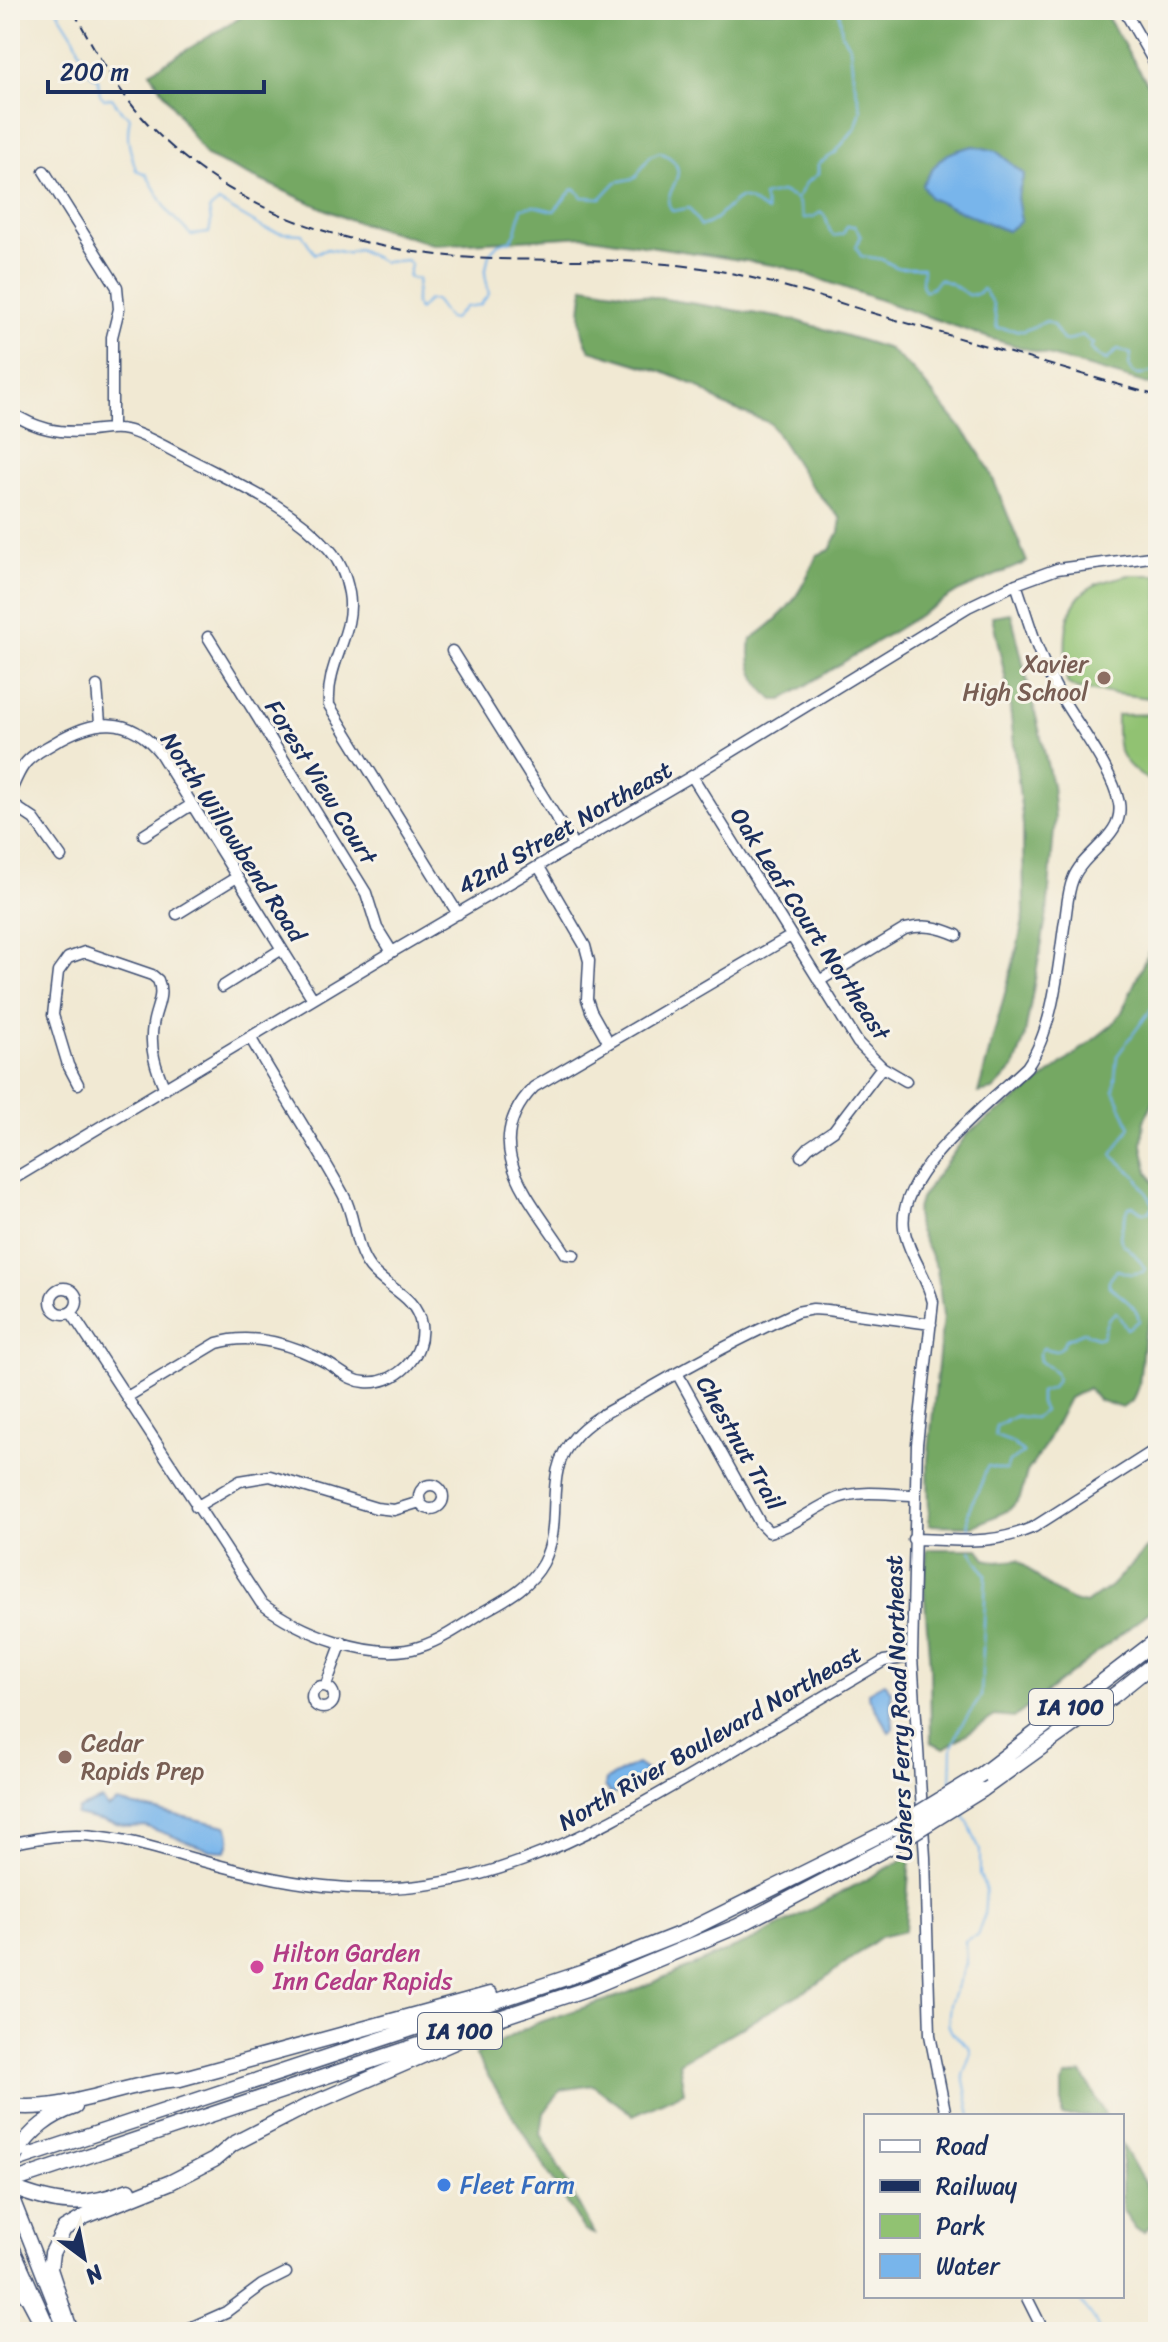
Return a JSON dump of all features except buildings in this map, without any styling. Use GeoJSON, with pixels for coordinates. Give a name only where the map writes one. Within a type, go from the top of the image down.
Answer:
{"type":"FeatureCollection","features":[{"type":"Feature","properties":{"kind":"highway","name":"IA 100"},"geometry":{"type":"LineString","coordinates":[[12,2159],[524,1993],[640,1951],[722,1914],[894,1828],[982,1774],[1158,1639]]}},
{"type":"Feature","properties":{"kind":"highway","name":"IA 100"},"geometry":{"type":"LineString","coordinates":[[11,2190],[589,1988],[738,1926],[895,1844],[982,1790],[1158,1660]]}},
{"type":"Feature","properties":{"kind":"highway"},"geometry":{"type":"LineString","coordinates":[[12,2159],[28,2136],[42,2123],[64,2111],[640,1951]]}},
{"type":"Feature","properties":{"kind":"highway"},"geometry":{"type":"LineString","coordinates":[[11,2190],[65,2204],[100,2200],[233,2144],[360,2081],[589,1988]]}},
{"type":"Feature","properties":{"kind":"highway"},"geometry":{"type":"LineString","coordinates":[[10,2106],[60,2103],[150,2081],[180,2079]]}},
{"type":"Feature","properties":{"kind":"highway"},"geometry":{"type":"LineString","coordinates":[[69,2332],[50,2269],[52,2253],[64,2229],[86,2216],[171,2182],[214,2160],[233,2144]]}},
{"type":"Feature","properties":{"kind":"highway"},"geometry":{"type":"LineString","coordinates":[[10,2269],[26,2296]]}},
{"type":"Feature","properties":{"kind":"main road"},"geometry":{"type":"LineString","coordinates":[[11,2190],[69,2332]]}},
{"type":"Feature","properties":{"kind":"main road"},"geometry":{"type":"LineString","coordinates":[[10,2250],[26,2296],[45,2332]]}},
{"type":"Feature","properties":{"kind":"street"},"geometry":{"type":"LineString","coordinates":[[1124,10],[1158,69]]}},
{"type":"Feature","properties":{"kind":"street"},"geometry":{"type":"LineString","coordinates":[[44,171],[117,287],[119,309],[112,337],[112,428]]}},
{"type":"Feature","properties":{"kind":"street"},"geometry":{"type":"LineString","coordinates":[[10,412],[43,429],[63,433],[112,428],[138,434],[258,495],[298,522],[331,550],[345,577],[350,608],[348,625],[329,679],[329,705],[458,914]]}},
{"type":"Feature","properties":{"kind":"street","name":"42nd Street Northeast"},"geometry":{"type":"LineString","coordinates":[[12,1176],[165,1089],[692,776],[968,607],[1016,584],[1075,566],[1158,556]]}},
{"type":"Feature","properties":{"kind":"street","name":"Ushers Ferry Road Northeast"},"geometry":{"type":"LineString","coordinates":[[946,2114],[930,2035],[924,1843],[912,1657],[917,1444],[933,1302],[904,1231],[904,1212],[931,1161],[1036,1055],[1058,975],[1071,881],[1086,858],[1108,837],[1120,811],[1111,780],[1045,668],[1016,584]]}},
{"type":"Feature","properties":{"kind":"street","name":"Forest View Court"},"geometry":{"type":"LineString","coordinates":[[208,637],[366,893],[377,928],[392,952]]}},
{"type":"Feature","properties":{"kind":"street"},"geometry":{"type":"LineString","coordinates":[[452,651],[574,846]]}},
{"type":"Feature","properties":{"kind":"street"},"geometry":{"type":"LineString","coordinates":[[10,793],[23,765],[56,742],[84,727],[100,723],[97,686]]}},
{"type":"Feature","properties":{"kind":"street","name":"North Willowbend Road"},"geometry":{"type":"LineString","coordinates":[[100,723],[132,729],[150,741],[313,999]]}},
{"type":"Feature","properties":{"kind":"street","name":"Oak Leaf Court Northeast"},"geometry":{"type":"LineString","coordinates":[[692,776],[858,1043],[882,1067],[906,1081]]}},
{"type":"Feature","properties":{"kind":"street"},"geometry":{"type":"LineString","coordinates":[[10,803],[34,819],[61,857]]}},
{"type":"Feature","properties":{"kind":"street"},"geometry":{"type":"LineString","coordinates":[[144,835],[191,805]]}},
{"type":"Feature","properties":{"kind":"street"},"geometry":{"type":"LineString","coordinates":[[539,867],[585,946],[589,961],[587,999],[609,1043]]}},
{"type":"Feature","properties":{"kind":"street"},"geometry":{"type":"LineString","coordinates":[[177,914],[237,877]]}},
{"type":"Feature","properties":{"kind":"street"},"geometry":{"type":"LineString","coordinates":[[819,981],[905,929],[921,925],[938,927],[957,935]]}},
{"type":"Feature","properties":{"kind":"street"},"geometry":{"type":"LineString","coordinates":[[574,1255],[566,1254],[510,1162],[508,1130],[521,1101],[534,1087],[791,936]]}},
{"type":"Feature","properties":{"kind":"street"},"geometry":{"type":"LineString","coordinates":[[222,987],[282,949]]}},
{"type":"Feature","properties":{"kind":"street"},"geometry":{"type":"LineString","coordinates":[[78,1084],[63,1053],[53,1015],[58,972],[68,958],[85,952],[118,962],[158,980],[161,994],[152,1025],[152,1050],[165,1089]]}},
{"type":"Feature","properties":{"kind":"street"},"geometry":{"type":"LineString","coordinates":[[127,1397],[217,1343],[233,1338],[251,1339],[304,1352],[353,1379],[365,1382],[387,1379],[398,1373],[408,1366],[416,1354],[421,1325],[412,1303],[378,1276],[363,1257],[345,1196],[250,1037]]}},
{"type":"Feature","properties":{"kind":"street"},"geometry":{"type":"LineString","coordinates":[[801,1156],[834,1130],[882,1067]]}},
{"type":"Feature","properties":{"kind":"street"},"geometry":{"type":"LineString","coordinates":[[71,1312],[261,1603],[292,1625],[384,1652],[418,1648],[436,1641],[531,1580],[551,1544],[555,1527],[554,1483],[566,1447],[577,1433],[599,1418],[777,1321],[813,1309],[931,1324]]}},
{"type":"Feature","properties":{"kind":"street","name":"Chestnut Trail"},"geometry":{"type":"LineString","coordinates":[[677,1373],[760,1523],[769,1532],[787,1528],[842,1496],[915,1495]]}},
{"type":"Feature","properties":{"kind":"street"},"geometry":{"type":"LineString","coordinates":[[913,1539],[978,1541],[1017,1534],[1034,1527],[1158,1448]]}},
{"type":"Feature","properties":{"kind":"street"},"geometry":{"type":"LineString","coordinates":[[196,1507],[240,1481],[270,1476],[376,1508],[394,1510],[420,1502]]}},
{"type":"Feature","properties":{"kind":"street"},"geometry":{"type":"LineString","coordinates":[[326,1685],[342,1642]]}},
{"type":"Feature","properties":{"kind":"street","name":"North River Boulevard Northeast"},"geometry":{"type":"LineString","coordinates":[[10,1844],[39,1838],[94,1836],[126,1841],[290,1882],[328,1887],[398,1887],[462,1879],[522,1862],[573,1842],[884,1661],[912,1657]]}},
{"type":"Feature","properties":{"kind":"street"},"geometry":{"type":"LineString","coordinates":[[10,2238],[52,2332]]}},
{"type":"Feature","properties":{"kind":"street"},"geometry":{"type":"LineString","coordinates":[[181,2332],[200,2329],[262,2285],[286,2273]]}},
{"type":"Feature","properties":{"kind":"street"},"geometry":{"type":"LineString","coordinates":[[1027,2298],[1044,2332]]}},
{"type":"Feature","properties":{"kind":"green space"},"geometry":{"type":"Polygon","coordinates":[[[253,10],[1103,10],[1158,101],[1158,387],[992,339],[785,267],[585,236],[436,245],[345,218],[206,156],[150,72],[253,10]]]}},
{"type":"Feature","properties":{"kind":"green space"},"geometry":{"type":"Polygon","coordinates":[[[584,286],[795,320],[889,349],[914,371],[971,440],[989,469],[1027,562],[959,591],[782,700],[773,700],[753,672],[751,639],[792,603],[817,555],[830,550],[839,532],[841,519],[810,485],[770,423],[724,405],[697,386],[663,372],[590,350],[582,327],[584,286]]]}},
{"type":"Feature","properties":{"kind":"green space"},"geometry":{"type":"Polygon","coordinates":[[[1129,575],[1158,575],[1158,699],[1077,689],[1067,683],[1066,629],[1074,604],[1093,586],[1129,575]]]}},
{"type":"Feature","properties":{"kind":"green space"},"geometry":{"type":"Polygon","coordinates":[[[1011,613],[1052,785],[1055,818],[1047,914],[1024,1040],[1014,1068],[993,1090],[978,1093],[1024,915],[1023,825],[1008,690],[992,616],[1011,613]]]}},
{"type":"Feature","properties":{"kind":"green space"},"geometry":{"type":"Polygon","coordinates":[[[1158,714],[1158,782],[1140,775],[1125,760],[1117,741],[1117,715],[1158,714]]]}},
{"type":"Feature","properties":{"kind":"green space"},"geometry":{"type":"Polygon","coordinates":[[[1158,930],[1158,1092],[1144,1121],[1142,1145],[1148,1172],[1158,1190],[1158,1297],[1144,1335],[1139,1385],[1132,1401],[1122,1408],[1098,1400],[1088,1388],[1069,1398],[1043,1449],[1027,1472],[1020,1498],[1009,1510],[974,1526],[929,1525],[928,1460],[943,1316],[937,1269],[918,1229],[916,1213],[920,1199],[968,1133],[1027,1092],[1112,1025],[1122,1012],[1158,930]]]}},
{"type":"Feature","properties":{"kind":"green space"},"geometry":{"type":"Polygon","coordinates":[[[1158,1537],[1158,1605],[1014,1718],[995,1716],[944,1748],[931,1742],[930,1666],[924,1588],[927,1549],[979,1549],[986,1559],[997,1562],[1018,1560],[1057,1593],[1085,1604],[1111,1586],[1158,1537]]]}},
{"type":"Feature","properties":{"kind":"green space"},"geometry":{"type":"Polygon","coordinates":[[[910,1856],[905,1931],[880,1937],[817,1984],[679,2063],[684,2092],[633,2115],[593,2085],[561,2090],[544,2113],[541,2134],[594,2234],[584,2230],[475,2055],[534,2024],[625,1994],[755,1939],[910,1856]]]}},
{"type":"Feature","properties":{"kind":"green space"},"geometry":{"type":"Polygon","coordinates":[[[1082,2073],[1105,2114],[1062,2114],[1062,2084],[1066,2077],[1082,2073]]]}},
{"type":"Feature","properties":{"kind":"green space"},"geometry":{"type":"Polygon","coordinates":[[[1124,2148],[1158,2207],[1158,2219],[1144,2232],[1136,2229],[1124,2212],[1124,2148]]]}},
{"type":"Feature","properties":{"kind":"water"},"geometry":{"type":"Polygon","coordinates":[[[974,146],[996,151],[1024,174],[1017,198],[1021,221],[1007,231],[930,198],[922,185],[942,158],[974,146]]]}},
{"type":"Feature","properties":{"kind":"water"},"geometry":{"type":"Polygon","coordinates":[[[884,1683],[891,1691],[893,1729],[889,1732],[868,1696],[868,1692],[884,1683]]]}},
{"type":"Feature","properties":{"kind":"water"},"geometry":{"type":"Polygon","coordinates":[[[637,1764],[647,1771],[642,1781],[627,1791],[610,1793],[605,1786],[606,1780],[637,1764]]]}},
{"type":"Feature","properties":{"kind":"water"},"geometry":{"type":"Polygon","coordinates":[[[102,1800],[108,1808],[117,1802],[226,1826],[230,1835],[229,1846],[225,1851],[210,1850],[145,1826],[130,1827],[76,1815],[78,1809],[102,1800]]]}},
{"type":"Feature","properties":{"kind":"waterway"},"geometry":{"type":"LineString","coordinates":[[57,10],[74,37],[90,74],[98,79],[100,94],[104,99],[112,98],[120,110],[130,117],[128,139],[136,170],[146,174],[169,213],[191,235],[209,233],[209,210],[219,202],[265,229],[302,234],[315,254],[327,249],[347,253],[358,249],[383,262],[407,260],[411,265],[408,277],[418,279],[415,304],[419,310],[428,300],[435,300],[448,318],[453,319],[465,307],[480,305],[489,294],[485,274],[489,254],[498,244],[511,240],[522,208],[534,206],[554,211],[576,189],[582,197],[601,198],[616,182],[635,178],[650,156],[660,152],[677,167],[678,175],[669,204],[673,211],[689,208],[701,226],[740,198],[767,212],[763,196],[781,192],[797,199],[804,218],[821,212],[834,236],[843,234],[847,226],[855,226],[861,236],[856,247],[861,256],[881,259],[898,268],[923,268],[925,291],[939,279],[968,295],[977,294],[983,289],[993,304],[997,328],[1023,331],[1047,321],[1063,340],[1082,335],[1093,344],[1090,348],[1107,360],[1118,349],[1131,354],[1129,365],[1137,375],[1158,370]]}},
{"type":"Feature","properties":{"kind":"waterway"},"geometry":{"type":"LineString","coordinates":[[797,199],[806,183],[818,174],[818,164],[835,153],[856,127],[861,110],[850,47],[842,35],[839,10]]}},
{"type":"Feature","properties":{"kind":"waterway"},"geometry":{"type":"LineString","coordinates":[[970,1533],[968,1512],[988,1466],[1006,1470],[1009,1462],[1024,1453],[1011,1442],[995,1436],[996,1426],[1016,1416],[1034,1418],[1044,1411],[1040,1392],[1052,1388],[1057,1379],[1055,1372],[1040,1361],[1039,1354],[1043,1348],[1056,1351],[1065,1340],[1084,1332],[1102,1337],[1108,1319],[1116,1312],[1127,1329],[1139,1321],[1132,1306],[1109,1286],[1109,1281],[1117,1270],[1131,1274],[1145,1269],[1120,1239],[1129,1207],[1149,1212],[1154,1205],[1136,1176],[1112,1155],[1130,1127],[1114,1090],[1117,1056],[1155,1004],[1158,981]]}},
{"type":"Feature","properties":{"kind":"waterway"},"geometry":{"type":"LineString","coordinates":[[10,1092],[16,1107]]}},
{"type":"Feature","properties":{"kind":"waterway"},"geometry":{"type":"LineString","coordinates":[[951,1786],[952,1748],[960,1727],[981,1697],[986,1575],[971,1551]]}},
{"type":"Feature","properties":{"kind":"waterway"},"geometry":{"type":"LineString","coordinates":[[960,1810],[980,1851],[980,1875],[986,1890],[984,1916],[977,1935],[965,1941],[966,1964],[950,2004],[948,2024],[952,2033],[969,2047],[971,2053],[963,2075],[971,2114]]}},
{"type":"Feature","properties":{"kind":"waterway"},"geometry":{"type":"LineString","coordinates":[[1078,2298],[1099,2332]]}},
{"type":"Feature","properties":{"kind":"railway"},"geometry":{"type":"LineString","coordinates":[[73,10],[122,92],[176,151],[215,180],[303,224],[398,249],[446,256],[645,262],[735,274],[1158,396]]}},
{"type":"Feature","properties":{"kind":"place","name":"Xavier High School"},"geometry":{"type":"Point","coordinates":[1104,678]}},
{"type":"Feature","properties":{"kind":"place","name":"Cedar Rapids Prep"},"geometry":{"type":"Point","coordinates":[65,1757]}},
{"type":"Feature","properties":{"kind":"place","name":"Hilton Garden Inn Cedar Rapids"},"geometry":{"type":"Point","coordinates":[257,1967]}},
{"type":"Feature","properties":{"kind":"place","name":"Fleet Farm"},"geometry":{"type":"Point","coordinates":[444,2185]}}]}
